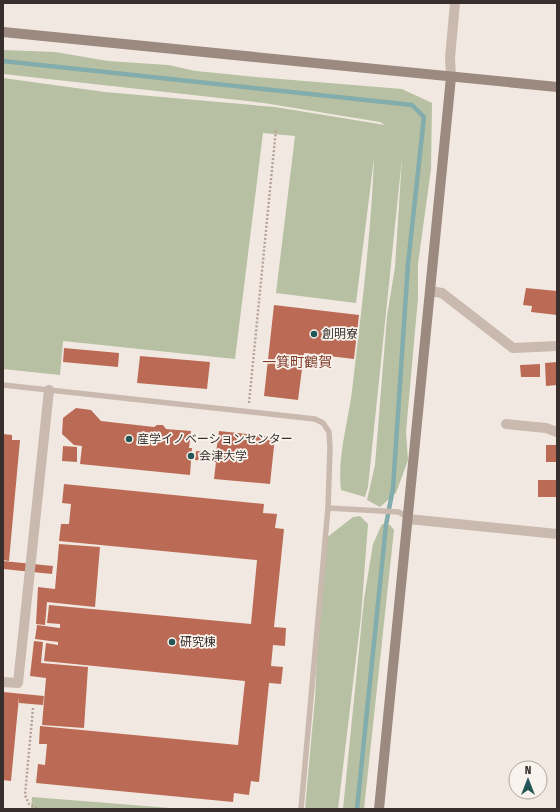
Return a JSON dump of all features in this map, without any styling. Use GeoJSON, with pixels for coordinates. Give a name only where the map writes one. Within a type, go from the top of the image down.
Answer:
{"type":"FeatureCollection","features":[{"type":"Feature","properties":{"kind":"street"},"geometry":{"type":"LineString","coordinates":[[379,809],[451,77],[450,58],[455,3]]}},
{"type":"Feature","properties":{"kind":"street"},"geometry":{"type":"LineString","coordinates":[[3,32],[247,55],[451,77],[557,86]]}},
{"type":"Feature","properties":{"kind":"street"},"geometry":{"type":"LineString","coordinates":[[430,291],[442,293],[513,348],[557,346]]}},
{"type":"Feature","properties":{"kind":"street"},"geometry":{"type":"LineString","coordinates":[[3,682],[18,684],[49,390]]}},
{"type":"Feature","properties":{"kind":"street"},"geometry":{"type":"LineString","coordinates":[[506,424],[546,428],[557,432]]}},
{"type":"Feature","properties":{"kind":"street"},"geometry":{"type":"LineString","coordinates":[[408,519],[557,534]]}},
{"type":"Feature","properties":{"kind":"lane"},"geometry":{"type":"LineString","coordinates":[[3,385],[248,411],[315,419],[323,423],[329,432],[330,448],[328,508],[301,809]]}},
{"type":"Feature","properties":{"kind":"lane"},"geometry":{"type":"LineString","coordinates":[[328,508],[399,512],[408,519]]}},
{"type":"Feature","properties":{"kind":"path"},"geometry":{"type":"LineString","coordinates":[[248,411],[276,129]]}},
{"type":"Feature","properties":{"kind":"path"},"geometry":{"type":"LineString","coordinates":[[33,708],[25,795],[29,804],[38,809]]}},
{"type":"Feature","properties":{"kind":"green space"},"geometry":{"type":"Polygon","coordinates":[[[3,50],[55,52],[108,61],[168,65],[196,71],[402,89],[432,103],[431,169],[418,264],[418,298],[406,432],[408,460],[396,493],[380,507],[367,500],[375,465],[387,316],[395,267],[402,158],[368,487],[365,497],[341,490],[340,466],[352,391],[362,304],[371,216],[374,158],[356,303],[276,293],[295,136],[263,133],[235,359],[63,341],[60,375],[3,369],[3,78],[105,92],[275,107],[385,125],[380,122],[264,103],[3,74],[3,50]]]}},
{"type":"Feature","properties":{"kind":"green space"},"geometry":{"type":"Polygon","coordinates":[[[360,516],[368,524],[361,617],[338,809],[305,809],[315,698],[320,593],[325,539],[353,517],[360,516]]]}},
{"type":"Feature","properties":{"kind":"green space"},"geometry":{"type":"Polygon","coordinates":[[[382,524],[390,525],[394,530],[364,809],[343,809],[364,599],[373,544],[382,524]]]}},
{"type":"Feature","properties":{"kind":"green space"},"geometry":{"type":"Polygon","coordinates":[[[32,797],[183,809],[31,809],[32,797]]]}},
{"type":"Feature","properties":{"kind":"building"},"geometry":{"type":"Polygon","coordinates":[[[526,288],[557,291],[557,315],[531,312],[532,306],[523,305],[526,288]]]}},
{"type":"Feature","properties":{"kind":"building","name":"創明寮"},"geometry":{"type":"Polygon","coordinates":[[[274,305],[359,315],[354,359],[304,353],[298,400],[264,396],[274,305]]]}},
{"type":"Feature","properties":{"kind":"building"},"geometry":{"type":"Polygon","coordinates":[[[64,348],[119,353],[118,367],[63,362],[64,348]]]}},
{"type":"Feature","properties":{"kind":"building"},"geometry":{"type":"Polygon","coordinates":[[[140,356],[210,362],[207,389],[137,383],[140,356]]]}},
{"type":"Feature","properties":{"kind":"building"},"geometry":{"type":"Polygon","coordinates":[[[557,362],[557,385],[546,386],[545,363],[557,362]]]}},
{"type":"Feature","properties":{"kind":"building"},"geometry":{"type":"Polygon","coordinates":[[[540,364],[540,377],[521,377],[520,365],[540,364]]]}},
{"type":"Feature","properties":{"kind":"building","name":"産学イノベーションセンター"},"geometry":{"type":"Polygon","coordinates":[[[76,408],[91,410],[101,421],[154,427],[157,425],[163,425],[166,429],[191,431],[189,448],[192,448],[190,475],[80,464],[82,446],[74,445],[62,434],[63,418],[76,408]]]}},
{"type":"Feature","properties":{"kind":"building"},"geometry":{"type":"Polygon","coordinates":[[[219,431],[275,437],[270,484],[214,479],[216,462],[195,460],[196,451],[216,453],[219,431]]]}},
{"type":"Feature","properties":{"kind":"building"},"geometry":{"type":"Polygon","coordinates":[[[3,434],[12,435],[12,440],[20,440],[9,561],[3,560],[3,434]]]}},
{"type":"Feature","properties":{"kind":"building"},"geometry":{"type":"Polygon","coordinates":[[[546,445],[557,445],[557,462],[546,462],[546,445]]]}},
{"type":"Feature","properties":{"kind":"building"},"geometry":{"type":"Polygon","coordinates":[[[63,446],[77,447],[77,462],[62,461],[63,446]]]}},
{"type":"Feature","properties":{"kind":"building"},"geometry":{"type":"Polygon","coordinates":[[[538,480],[557,480],[557,497],[538,497],[538,480]]]}},
{"type":"Feature","properties":{"kind":"building","name":"研究棟"},"geometry":{"type":"Polygon","coordinates":[[[64,484],[264,504],[263,513],[277,514],[275,528],[284,529],[274,627],[286,628],[285,646],[273,645],[271,666],[283,667],[281,684],[269,683],[259,782],[251,781],[249,795],[234,793],[233,802],[36,783],[38,764],[45,765],[47,744],[39,744],[40,726],[238,745],[245,681],[44,661],[46,643],[58,645],[58,642],[35,639],[37,625],[60,628],[60,624],[47,623],[49,605],[251,624],[257,560],[59,541],[61,524],[69,524],[71,504],[62,503],[64,484]]]}},
{"type":"Feature","properties":{"kind":"building"},"geometry":{"type":"Polygon","coordinates":[[[59,544],[100,547],[95,607],[47,602],[45,625],[36,624],[38,587],[55,589],[59,544]]]}},
{"type":"Feature","properties":{"kind":"building"},"geometry":{"type":"Polygon","coordinates":[[[3,561],[53,566],[52,574],[3,569],[3,561]]]}},
{"type":"Feature","properties":{"kind":"building"},"geometry":{"type":"Polygon","coordinates":[[[34,641],[43,642],[41,663],[88,667],[84,728],[42,725],[46,678],[30,676],[34,641]]]}},
{"type":"Feature","properties":{"kind":"building"},"geometry":{"type":"Polygon","coordinates":[[[3,692],[44,696],[43,705],[19,703],[19,697],[11,781],[3,780],[3,692]]]}},
{"type":"Feature","properties":{"kind":"waterway"},"geometry":{"type":"LineString","coordinates":[[3,61],[412,105],[424,117],[408,264],[393,488],[386,525],[357,809]]}},
{"type":"Feature","properties":{"kind":"place","name":"創明寮"},"geometry":{"type":"Point","coordinates":[314,334]}},
{"type":"Feature","properties":{"kind":"place","name":"産学イノベーションセンター"},"geometry":{"type":"Point","coordinates":[129,439]}},
{"type":"Feature","properties":{"kind":"place","name":"会津大学"},"geometry":{"type":"Point","coordinates":[191,456]}},
{"type":"Feature","properties":{"kind":"place","name":"研究棟"},"geometry":{"type":"Point","coordinates":[172,642]}},
{"type":"Feature","properties":{"kind":"district","name":"一箕町鶴賀"},"geometry":{"type":"Point","coordinates":[297,362]}}]}
